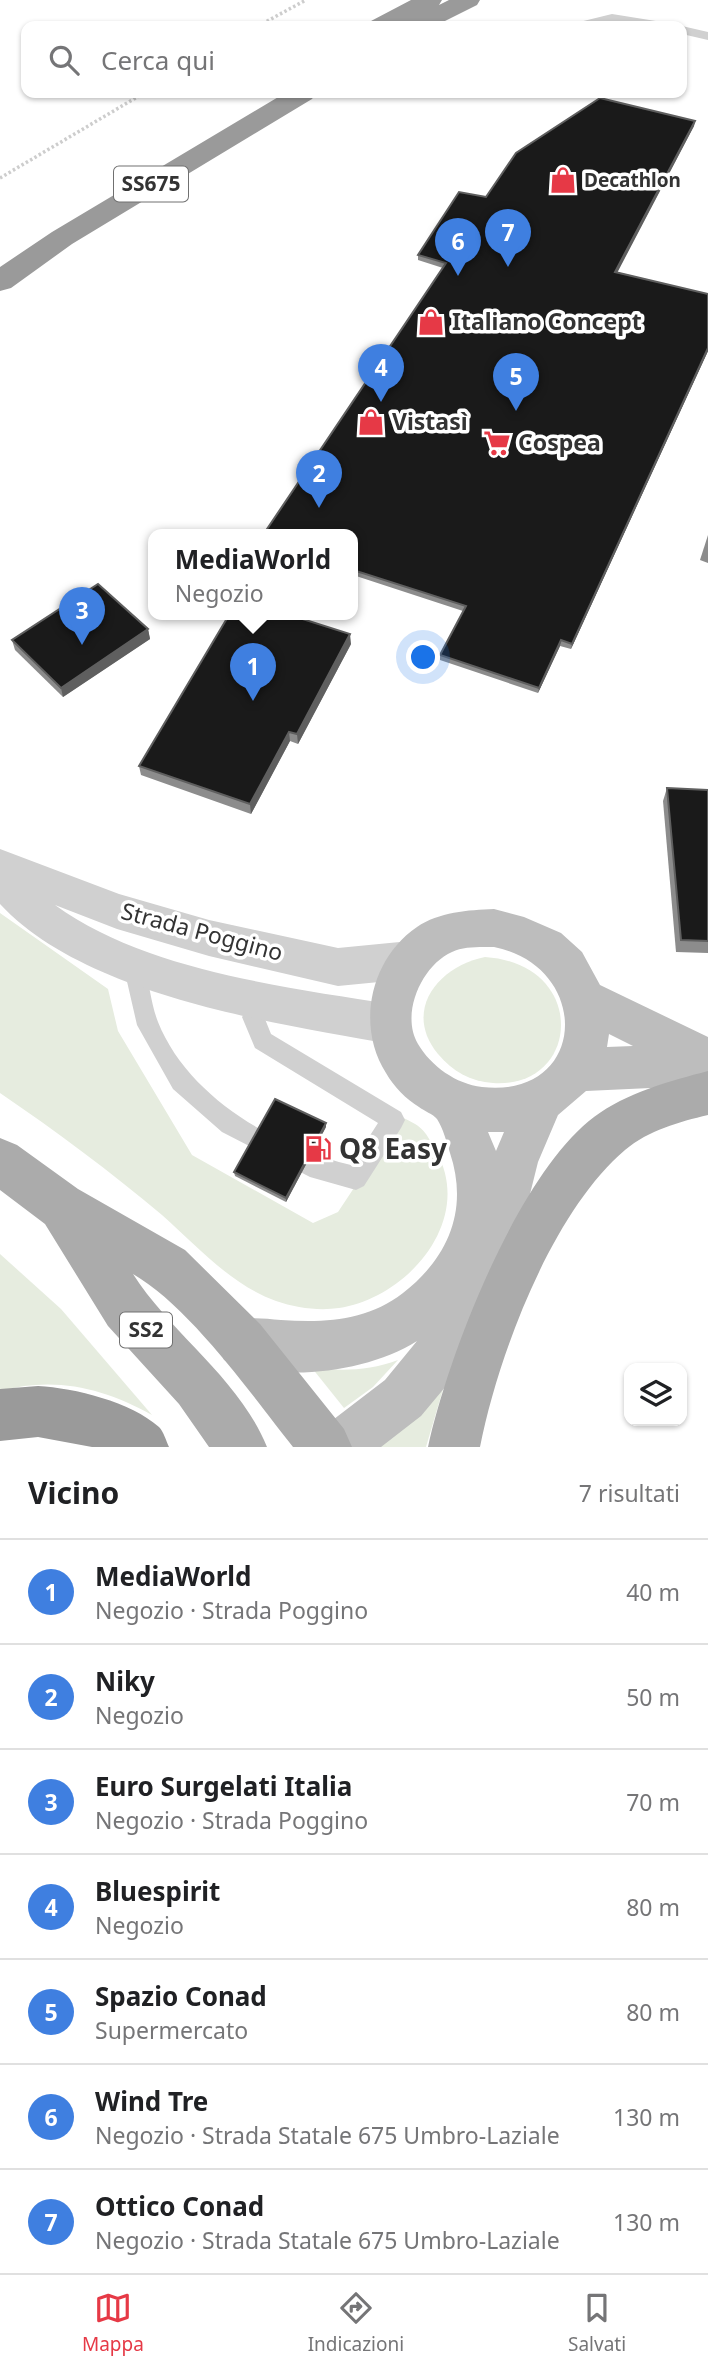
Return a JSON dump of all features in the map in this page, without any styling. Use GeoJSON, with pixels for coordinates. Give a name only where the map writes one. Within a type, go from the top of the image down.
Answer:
{"type":"FeatureCollection","features":[{"type":"Feature","properties":{"kind":"highway"},"geometry":{"type":"LineString","coordinates":[[390,21],[430,0]]}},
{"type":"Feature","properties":{"kind":"highway"},"geometry":{"type":"LineString","coordinates":[[426,21],[468,0]]}},
{"type":"Feature","properties":{"kind":"highway","name":"SS675"},"geometry":{"type":"LineString","coordinates":[[0,251],[184,136],[252,98]]}},
{"type":"Feature","properties":{"kind":"highway","name":"SS675"},"geometry":{"type":"LineString","coordinates":[[0,281],[62,238],[295,98]]}},
{"type":"Feature","properties":{"kind":"highway"},"geometry":{"type":"LineString","coordinates":[[0,1415],[24,1410],[56,1411],[85,1417],[143,1447]]}},
{"type":"Feature","properties":{"kind":"main road"},"geometry":{"type":"LineString","coordinates":[[494,928],[524,934],[552,950],[573,972],[586,1000],[589,1036],[576,1070],[540,1102],[506,1112],[479,1111],[453,1103],[422,1084],[400,1056],[390,1024],[394,990],[410,960],[433,940],[462,929],[494,928]]}},
{"type":"Feature","properties":{"kind":"main road"},"geometry":{"type":"LineString","coordinates":[[586,1000],[690,1053],[708,1058]]}},
{"type":"Feature","properties":{"kind":"main road"},"geometry":{"type":"LineString","coordinates":[[576,1070],[672,1066],[708,1069]]}},
{"type":"Feature","properties":{"kind":"main road"},"geometry":{"type":"LineString","coordinates":[[454,1447],[458,1420],[475,1369],[521,1258],[574,1169],[609,1134],[648,1111],[708,1093]]}},
{"type":"Feature","properties":{"kind":"main road"},"geometry":{"type":"LineString","coordinates":[[339,1447],[403,1398],[468,1319],[485,1278],[515,1161],[540,1102]]}},
{"type":"Feature","properties":{"kind":"main road"},"geometry":{"type":"LineString","coordinates":[[243,1342],[322,1347],[347,1344],[395,1328],[436,1297],[466,1259],[480,1218],[480,1172],[453,1103]]}},
{"type":"Feature","properties":{"kind":"main road","name":"SS2"},"geometry":{"type":"LineString","coordinates":[[0,1161],[61,1206],[168,1267],[243,1342],[326,1447]]}},
{"type":"Feature","properties":{"kind":"main road","name":"SS2"},"geometry":{"type":"LineString","coordinates":[[61,1206],[126,1308],[197,1386],[241,1447]]}},
{"type":"Feature","properties":{"kind":"street","name":"Strada Poggino"},"geometry":{"type":"LineString","coordinates":[[0,866],[117,911],[209,938],[338,967],[410,960]]}},
{"type":"Feature","properties":{"kind":"street","name":"Strada Poggino"},"geometry":{"type":"LineString","coordinates":[[0,877],[48,924],[134,964],[180,981],[267,1001],[390,1024]]}},
{"type":"Feature","properties":{"kind":"lane"},"geometry":{"type":"LineString","coordinates":[[596,21],[612,18],[631,21]]}},
{"type":"Feature","properties":{"kind":"lane"},"geometry":{"type":"LineString","coordinates":[[687,31],[708,36]]}},
{"type":"Feature","properties":{"kind":"lane"},"geometry":{"type":"LineString","coordinates":[[134,964],[148,1025],[181,1081],[230,1124],[318,1169],[356,1178],[393,1120],[264,1041],[253,1017],[267,1001]]}},
{"type":"Feature","properties":{"kind":"path"},"geometry":{"type":"LineString","coordinates":[[267,21],[306,0]]}},
{"type":"Feature","properties":{"kind":"path"},"geometry":{"type":"LineString","coordinates":[[0,178],[136,98]]}},
{"type":"Feature","properties":{"kind":"shaded area"},"geometry":{"type":"Polygon","coordinates":[[[0,913],[108,989],[118,1031],[192,1155],[313,1223],[338,1212],[401,1117],[419,1127],[437,1153],[446,1179],[447,1204],[440,1229],[427,1252],[410,1272],[388,1289],[364,1301],[339,1308],[299,1307],[276,1301],[229,1275],[123,1183],[0,1093],[0,913]]]}},
{"type":"Feature","properties":{"kind":"shaded area"},"geometry":{"type":"Polygon","coordinates":[[[485,957],[519,965],[542,980],[556,1002],[561,1025],[557,1048],[544,1067],[522,1080],[493,1083],[469,1078],[444,1060],[428,1038],[424,1022],[425,1006],[431,992],[440,980],[453,970],[485,957]]]}},
{"type":"Feature","properties":{"kind":"shaded area"},"geometry":{"type":"Polygon","coordinates":[[[0,1254],[61,1309],[152,1415],[116,1398],[79,1387],[40,1385],[0,1391],[0,1254]]]}},
{"type":"Feature","properties":{"kind":"shaded area"},"geometry":{"type":"Polygon","coordinates":[[[398,1360],[373,1387],[344,1408],[312,1368],[356,1369],[398,1360]]]}},
{"type":"Feature","properties":{"kind":"shaded area"},"geometry":{"type":"Polygon","coordinates":[[[444,1386],[426,1447],[377,1447],[444,1386]]]}},
{"type":"Feature","properties":{"kind":"building","name":"Cospea"},"geometry":{"type":"Polygon","coordinates":[[[600,98],[695,121],[615,272],[708,294],[708,348],[572,644],[561,640],[539,688],[440,655],[466,606],[358,572],[358,529],[267,529],[446,263],[418,255],[459,192],[486,197],[516,153],[600,98]]]}},
{"type":"Feature","properties":{"kind":"building"},"geometry":{"type":"Polygon","coordinates":[[[98,584],[148,629],[61,688],[12,640],[98,584]]]}},
{"type":"Feature","properties":{"kind":"building"},"geometry":{"type":"Polygon","coordinates":[[[226,620],[306,620],[350,634],[297,734],[289,732],[250,804],[139,766],[226,620]]]}},
{"type":"Feature","properties":{"kind":"building"},"geometry":{"type":"Polygon","coordinates":[[[667,788],[708,790],[708,941],[681,940],[667,788]]]}},
{"type":"Feature","properties":{"kind":"building"},"geometry":{"type":"Polygon","coordinates":[[[275,1099],[326,1123],[286,1198],[234,1172],[275,1099]]]}},
{"type":"Feature","properties":{"kind":"place","name":"Decathlon"},"geometry":{"type":"Point","coordinates":[563,180]}},
{"type":"Feature","properties":{"kind":"place","name":"Ottico Conad"},"geometry":{"type":"Point","coordinates":[508,267]}},
{"type":"Feature","properties":{"kind":"place","name":"Wind Tre"},"geometry":{"type":"Point","coordinates":[458,276]}},
{"type":"Feature","properties":{"kind":"place","name":"Italiano Concept"},"geometry":{"type":"Point","coordinates":[431,322]}},
{"type":"Feature","properties":{"kind":"place","name":"Bluespirit"},"geometry":{"type":"Point","coordinates":[381,402]}},
{"type":"Feature","properties":{"kind":"place","name":"Spazio Conad"},"geometry":{"type":"Point","coordinates":[516,411]}},
{"type":"Feature","properties":{"kind":"place","name":"Vistasì"},"geometry":{"type":"Point","coordinates":[371,422]}},
{"type":"Feature","properties":{"kind":"place","name":"Cospea"},"geometry":{"type":"Point","coordinates":[497,443]}},
{"type":"Feature","properties":{"kind":"place","name":"Niky"},"geometry":{"type":"Point","coordinates":[319,508]}},
{"type":"Feature","properties":{"kind":"place","name":"Euro Surgelati Italia"},"geometry":{"type":"Point","coordinates":[82,645]}},
{"type":"Feature","properties":{"kind":"place","name":"MediaWorld"},"geometry":{"type":"Point","coordinates":[253,701]}},
{"type":"Feature","properties":{"kind":"place","name":"Q8 Easy"},"geometry":{"type":"Point","coordinates":[318,1149]}}]}
